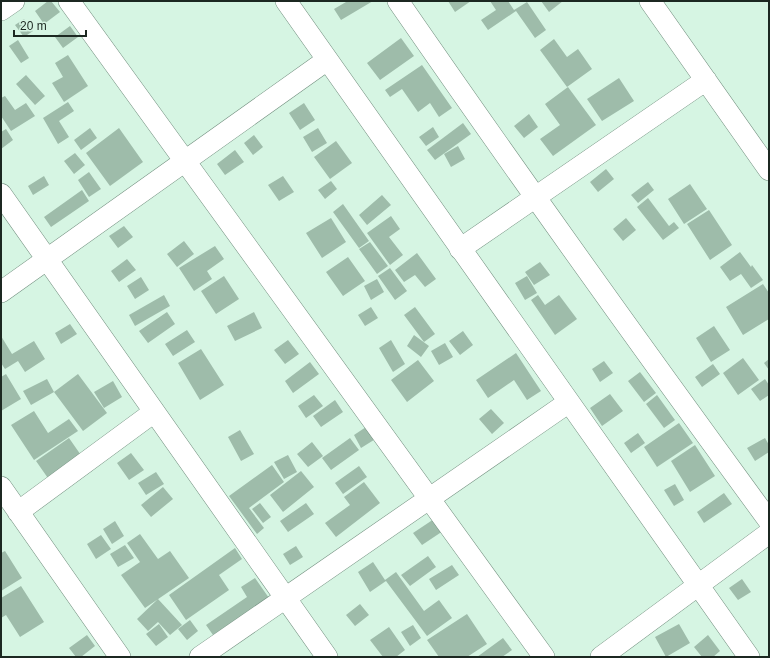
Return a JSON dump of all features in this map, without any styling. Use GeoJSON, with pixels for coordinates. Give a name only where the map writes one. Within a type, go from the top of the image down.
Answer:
{"type":"FeatureCollection","features":[{"type":"Feature","properties":{"kind":"street"},"geometry":{"type":"LineString","coordinates":[[1,10],[14,1]]}},
{"type":"Feature","properties":{"kind":"street"},"geometry":{"type":"LineString","coordinates":[[69,1],[184,162],[544,657]]}},
{"type":"Feature","properties":{"kind":"street"},"geometry":{"type":"LineString","coordinates":[[286,1],[749,657]]}},
{"type":"Feature","properties":{"kind":"street"},"geometry":{"type":"LineString","coordinates":[[398,1],[535,198],[769,521]]}},
{"type":"Feature","properties":{"kind":"street"},"geometry":{"type":"LineString","coordinates":[[650,1],[767,162]]}},
{"type":"Feature","properties":{"kind":"street"},"geometry":{"type":"LineString","coordinates":[[1,292],[327,60]]}},
{"type":"Feature","properties":{"kind":"street"},"geometry":{"type":"LineString","coordinates":[[460,249],[706,80]]}},
{"type":"Feature","properties":{"kind":"street"},"geometry":{"type":"LineString","coordinates":[[1,194],[327,657]]}},
{"type":"Feature","properties":{"kind":"street"},"geometry":{"type":"LineString","coordinates":[[200,657],[569,402]]}},
{"type":"Feature","properties":{"kind":"street"},"geometry":{"type":"LineString","coordinates":[[18,512],[154,412]]}},
{"type":"Feature","properties":{"kind":"street"},"geometry":{"type":"LineString","coordinates":[[1,487],[120,657]]}},
{"type":"Feature","properties":{"kind":"street"},"geometry":{"type":"LineString","coordinates":[[601,657],[769,534]]}},
{"type":"Feature","properties":{"kind":"building"},"geometry":{"type":"Polygon","coordinates":[[[48,1],[51,1],[60,12],[44,24],[35,11],[48,1]]]}},
{"type":"Feature","properties":{"kind":"building"},"geometry":{"type":"Polygon","coordinates":[[[345,1],[373,1],[341,20],[334,9],[346,2],[345,1]]]}},
{"type":"Feature","properties":{"kind":"building"},"geometry":{"type":"Polygon","coordinates":[[[448,1],[471,1],[455,12],[448,1]]]}},
{"type":"Feature","properties":{"kind":"building"},"geometry":{"type":"Polygon","coordinates":[[[490,1],[508,1],[514,10],[527,2],[546,30],[535,38],[516,11],[488,30],[481,20],[496,10],[490,1]]]}},
{"type":"Feature","properties":{"kind":"building"},"geometry":{"type":"Polygon","coordinates":[[[541,1],[563,1],[549,12],[541,1]]]}},
{"type":"Feature","properties":{"kind":"building"},"geometry":{"type":"Polygon","coordinates":[[[24,19],[33,31],[24,37],[15,25],[24,19]]]}},
{"type":"Feature","properties":{"kind":"building"},"geometry":{"type":"Polygon","coordinates":[[[70,26],[78,37],[63,48],[55,37],[70,26]]]}},
{"type":"Feature","properties":{"kind":"building"},"geometry":{"type":"Polygon","coordinates":[[[401,38],[414,56],[380,80],[367,63],[401,38]]]}},
{"type":"Feature","properties":{"kind":"building"},"geometry":{"type":"Polygon","coordinates":[[[554,39],[567,57],[578,49],[592,69],[567,87],[540,50],[554,39]]]}},
{"type":"Feature","properties":{"kind":"building"},"geometry":{"type":"Polygon","coordinates":[[[18,40],[29,58],[21,63],[9,46],[18,40]]]}},
{"type":"Feature","properties":{"kind":"building"},"geometry":{"type":"Polygon","coordinates":[[[68,55],[88,86],[64,102],[52,83],[63,77],[55,63],[68,55]]]}},
{"type":"Feature","properties":{"kind":"building"},"geometry":{"type":"Polygon","coordinates":[[[422,65],[452,108],[439,117],[430,103],[418,112],[402,89],[390,97],[385,90],[422,65]]]}},
{"type":"Feature","properties":{"kind":"building"},"geometry":{"type":"Polygon","coordinates":[[[26,75],[45,96],[35,105],[16,84],[26,75]]]}},
{"type":"Feature","properties":{"kind":"building"},"geometry":{"type":"Polygon","coordinates":[[[619,78],[634,101],[602,121],[587,99],[619,78]]]}},
{"type":"Feature","properties":{"kind":"building"},"geometry":{"type":"Polygon","coordinates":[[[568,87],[596,125],[553,156],[540,139],[560,125],[545,104],[568,87]]]}},
{"type":"Feature","properties":{"kind":"building"},"geometry":{"type":"Polygon","coordinates":[[[5,96],[15,110],[26,103],[35,116],[11,131],[1,116],[1,98],[5,96]]]}},
{"type":"Feature","properties":{"kind":"building"},"geometry":{"type":"Polygon","coordinates":[[[68,102],[74,111],[59,121],[69,137],[58,144],[43,118],[68,102]]]}},
{"type":"Feature","properties":{"kind":"building"},"geometry":{"type":"Polygon","coordinates":[[[304,103],[315,120],[300,130],[289,113],[304,103]]]}},
{"type":"Feature","properties":{"kind":"building"},"geometry":{"type":"Polygon","coordinates":[[[529,114],[538,127],[524,138],[514,126],[529,114]]]}},
{"type":"Feature","properties":{"kind":"building"},"geometry":{"type":"Polygon","coordinates":[[[463,123],[471,134],[435,160],[427,150],[463,123]]]}},
{"type":"Feature","properties":{"kind":"building"},"geometry":{"type":"Polygon","coordinates":[[[433,127],[439,137],[426,146],[419,137],[433,127]]]}},
{"type":"Feature","properties":{"kind":"building"},"geometry":{"type":"Polygon","coordinates":[[[90,128],[97,138],[81,150],[74,140],[90,128]]]}},
{"type":"Feature","properties":{"kind":"building"},"geometry":{"type":"Polygon","coordinates":[[[119,128],[143,162],[110,186],[86,153],[119,128]]]}},
{"type":"Feature","properties":{"kind":"building"},"geometry":{"type":"Polygon","coordinates":[[[318,128],[327,143],[312,152],[303,137],[318,128]]]}},
{"type":"Feature","properties":{"kind":"building"},"geometry":{"type":"Polygon","coordinates":[[[6,129],[13,140],[1,149],[1,132],[6,129]]]}},
{"type":"Feature","properties":{"kind":"building"},"geometry":{"type":"Polygon","coordinates":[[[254,135],[263,147],[253,155],[244,143],[254,135]]]}},
{"type":"Feature","properties":{"kind":"building"},"geometry":{"type":"Polygon","coordinates":[[[336,141],[352,163],[330,179],[314,157],[336,141]]]}},
{"type":"Feature","properties":{"kind":"building"},"geometry":{"type":"Polygon","coordinates":[[[458,146],[465,159],[451,167],[444,154],[458,146]]]}},
{"type":"Feature","properties":{"kind":"building"},"geometry":{"type":"Polygon","coordinates":[[[235,150],[244,162],[225,175],[217,164],[235,150]]]}},
{"type":"Feature","properties":{"kind":"building"},"geometry":{"type":"Polygon","coordinates":[[[75,153],[85,165],[74,174],[64,161],[75,153]]]}},
{"type":"Feature","properties":{"kind":"building"},"geometry":{"type":"Polygon","coordinates":[[[606,169],[614,179],[598,192],[590,182],[606,169]]]}},
{"type":"Feature","properties":{"kind":"building"},"geometry":{"type":"Polygon","coordinates":[[[89,172],[101,189],[89,197],[78,180],[89,172]]]}},
{"type":"Feature","properties":{"kind":"building"},"geometry":{"type":"Polygon","coordinates":[[[44,176],[49,185],[33,195],[28,186],[44,176]]]}},
{"type":"Feature","properties":{"kind":"building"},"geometry":{"type":"Polygon","coordinates":[[[283,176],[294,192],[279,201],[268,185],[283,176]]]}},
{"type":"Feature","properties":{"kind":"building"},"geometry":{"type":"Polygon","coordinates":[[[331,181],[337,189],[325,199],[318,190],[331,181]]]}},
{"type":"Feature","properties":{"kind":"building"},"geometry":{"type":"Polygon","coordinates":[[[648,182],[654,190],[638,203],[631,195],[648,182]]]}},
{"type":"Feature","properties":{"kind":"building"},"geometry":{"type":"Polygon","coordinates":[[[690,184],[707,209],[684,224],[668,199],[690,184]]]}},
{"type":"Feature","properties":{"kind":"building"},"geometry":{"type":"Polygon","coordinates":[[[82,190],[89,201],[51,227],[44,217],[82,190]]]}},
{"type":"Feature","properties":{"kind":"building"},"geometry":{"type":"Polygon","coordinates":[[[382,195],[391,205],[367,225],[359,215],[382,195]]]}},
{"type":"Feature","properties":{"kind":"building"},"geometry":{"type":"Polygon","coordinates":[[[648,198],[669,226],[674,222],[679,228],[663,240],[637,207],[648,198]]]}},
{"type":"Feature","properties":{"kind":"building"},"geometry":{"type":"Polygon","coordinates":[[[343,204],[369,241],[359,248],[333,212],[343,204]]]}},
{"type":"Feature","properties":{"kind":"building"},"geometry":{"type":"Polygon","coordinates":[[[709,210],[732,245],[710,260],[687,224],[709,210]]]}},
{"type":"Feature","properties":{"kind":"building"},"geometry":{"type":"Polygon","coordinates":[[[391,216],[400,229],[389,237],[403,255],[390,265],[367,233],[391,216]]]}},
{"type":"Feature","properties":{"kind":"building"},"geometry":{"type":"Polygon","coordinates":[[[331,218],[346,242],[322,258],[306,233],[331,218]]]}},
{"type":"Feature","properties":{"kind":"building"},"geometry":{"type":"Polygon","coordinates":[[[626,218],[636,230],[623,241],[613,229],[626,218]]]}},
{"type":"Feature","properties":{"kind":"building"},"geometry":{"type":"Polygon","coordinates":[[[124,226],[133,237],[118,248],[109,236],[124,226]]]}},
{"type":"Feature","properties":{"kind":"building"},"geometry":{"type":"Polygon","coordinates":[[[184,241],[194,254],[177,267],[167,254],[184,241]]]}},
{"type":"Feature","properties":{"kind":"building"},"geometry":{"type":"Polygon","coordinates":[[[370,242],[388,266],[377,274],[359,249],[370,242]]]}},
{"type":"Feature","properties":{"kind":"building"},"geometry":{"type":"Polygon","coordinates":[[[215,246],[224,259],[207,271],[212,279],[194,291],[179,268],[215,246]]]}},
{"type":"Feature","properties":{"kind":"building"},"geometry":{"type":"Polygon","coordinates":[[[740,252],[763,280],[751,288],[741,274],[730,281],[720,267],[740,252]]]}},
{"type":"Feature","properties":{"kind":"building"},"geometry":{"type":"Polygon","coordinates":[[[417,253],[436,279],[425,287],[415,275],[404,282],[395,270],[417,253]]]}},
{"type":"Feature","properties":{"kind":"building"},"geometry":{"type":"Polygon","coordinates":[[[348,257],[365,281],[343,296],[326,272],[348,257]]]}},
{"type":"Feature","properties":{"kind":"building"},"geometry":{"type":"Polygon","coordinates":[[[127,259],[136,270],[119,282],[111,271],[127,259]]]}},
{"type":"Feature","properties":{"kind":"building"},"geometry":{"type":"Polygon","coordinates":[[[540,262],[550,275],[534,285],[525,272],[540,262]]]}},
{"type":"Feature","properties":{"kind":"building"},"geometry":{"type":"Polygon","coordinates":[[[390,268],[407,291],[395,300],[378,276],[390,268]]]}},
{"type":"Feature","properties":{"kind":"building"},"geometry":{"type":"Polygon","coordinates":[[[224,276],[239,299],[216,314],[201,291],[224,276]]]}},
{"type":"Feature","properties":{"kind":"building"},"geometry":{"type":"Polygon","coordinates":[[[527,276],[537,293],[525,300],[515,283],[527,276]]]}},
{"type":"Feature","properties":{"kind":"building"},"geometry":{"type":"Polygon","coordinates":[[[141,277],[149,290],[135,299],[127,286],[141,277]]]}},
{"type":"Feature","properties":{"kind":"building"},"geometry":{"type":"Polygon","coordinates":[[[377,279],[384,292],[371,300],[364,286],[377,279]]]}},
{"type":"Feature","properties":{"kind":"building"},"geometry":{"type":"Polygon","coordinates":[[[763,284],[769,293],[769,319],[743,335],[726,307],[763,284]]]}},
{"type":"Feature","properties":{"kind":"building"},"geometry":{"type":"Polygon","coordinates":[[[164,295],[170,306],[135,326],[129,315],[164,295]]]}},
{"type":"Feature","properties":{"kind":"building"},"geometry":{"type":"Polygon","coordinates":[[[538,295],[545,305],[559,295],[577,319],[555,335],[531,300],[538,295]]]}},
{"type":"Feature","properties":{"kind":"building"},"geometry":{"type":"Polygon","coordinates":[[[371,307],[378,318],[365,326],[358,315],[371,307]]]}},
{"type":"Feature","properties":{"kind":"building"},"geometry":{"type":"Polygon","coordinates":[[[415,307],[435,334],[424,342],[404,315],[415,307]]]}},
{"type":"Feature","properties":{"kind":"building"},"geometry":{"type":"Polygon","coordinates":[[[167,312],[175,324],[148,343],[139,331],[167,312]]]}},
{"type":"Feature","properties":{"kind":"building"},"geometry":{"type":"Polygon","coordinates":[[[254,312],[262,328],[235,341],[227,326],[254,312]]]}},
{"type":"Feature","properties":{"kind":"building"},"geometry":{"type":"Polygon","coordinates":[[[70,324],[77,334],[61,344],[55,333],[70,324]]]}},
{"type":"Feature","properties":{"kind":"building"},"geometry":{"type":"Polygon","coordinates":[[[714,326],[730,350],[711,362],[696,338],[714,326]]]}},
{"type":"Feature","properties":{"kind":"building"},"geometry":{"type":"Polygon","coordinates":[[[187,330],[195,342],[173,356],[165,344],[187,330]]]}},
{"type":"Feature","properties":{"kind":"building"},"geometry":{"type":"Polygon","coordinates":[[[463,331],[473,345],[460,355],[449,341],[463,331]]]}},
{"type":"Feature","properties":{"kind":"building"},"geometry":{"type":"Polygon","coordinates":[[[414,335],[429,346],[421,357],[407,346],[414,335]]]}},
{"type":"Feature","properties":{"kind":"building"},"geometry":{"type":"Polygon","coordinates":[[[1,336],[12,354],[34,341],[45,359],[25,372],[18,361],[5,369],[1,363],[1,336]]]}},
{"type":"Feature","properties":{"kind":"building"},"geometry":{"type":"Polygon","coordinates":[[[288,340],[299,354],[285,364],[274,350],[288,340]]]}},
{"type":"Feature","properties":{"kind":"building"},"geometry":{"type":"Polygon","coordinates":[[[391,340],[405,364],[393,372],[379,348],[391,340]]]}},
{"type":"Feature","properties":{"kind":"building"},"geometry":{"type":"Polygon","coordinates":[[[445,343],[453,357],[439,365],[431,351],[445,343]]]}},
{"type":"Feature","properties":{"kind":"building"},"geometry":{"type":"Polygon","coordinates":[[[201,349],[224,385],[200,400],[178,363],[201,349]]]}},
{"type":"Feature","properties":{"kind":"building"},"geometry":{"type":"Polygon","coordinates":[[[516,353],[541,391],[527,400],[514,380],[488,398],[476,380],[516,353]]]}},
{"type":"Feature","properties":{"kind":"building"},"geometry":{"type":"Polygon","coordinates":[[[743,358],[759,380],[738,395],[723,373],[743,358]]]}},
{"type":"Feature","properties":{"kind":"building"},"geometry":{"type":"Polygon","coordinates":[[[769,359],[769,370],[764,363],[769,359]]]}},
{"type":"Feature","properties":{"kind":"building"},"geometry":{"type":"Polygon","coordinates":[[[418,360],[434,381],[407,402],[391,380],[418,360]]]}},
{"type":"Feature","properties":{"kind":"building"},"geometry":{"type":"Polygon","coordinates":[[[604,361],[613,373],[600,382],[592,369],[604,361]]]}},
{"type":"Feature","properties":{"kind":"building"},"geometry":{"type":"Polygon","coordinates":[[[310,362],[319,374],[293,393],[285,381],[310,362]]]}},
{"type":"Feature","properties":{"kind":"building"},"geometry":{"type":"Polygon","coordinates":[[[713,364],[720,374],[702,387],[695,377],[713,364]]]}},
{"type":"Feature","properties":{"kind":"building"},"geometry":{"type":"Polygon","coordinates":[[[640,372],[656,393],[644,402],[628,381],[640,372]]]}},
{"type":"Feature","properties":{"kind":"building"},"geometry":{"type":"Polygon","coordinates":[[[6,374],[21,399],[1,411],[1,377],[6,374]]]}},
{"type":"Feature","properties":{"kind":"building"},"geometry":{"type":"Polygon","coordinates":[[[78,374],[107,413],[83,431],[54,392],[78,374]]]}},
{"type":"Feature","properties":{"kind":"building"},"geometry":{"type":"Polygon","coordinates":[[[47,379],[54,392],[31,405],[23,391],[47,379]]]}},
{"type":"Feature","properties":{"kind":"building"},"geometry":{"type":"Polygon","coordinates":[[[765,379],[769,385],[769,395],[760,401],[751,389],[765,379]]]}},
{"type":"Feature","properties":{"kind":"building"},"geometry":{"type":"Polygon","coordinates":[[[113,381],[122,397],[104,408],[94,392],[113,381]]]}},
{"type":"Feature","properties":{"kind":"building"},"geometry":{"type":"Polygon","coordinates":[[[610,394],[623,411],[602,426],[590,408],[610,394]]]}},
{"type":"Feature","properties":{"kind":"building"},"geometry":{"type":"Polygon","coordinates":[[[314,395],[323,406],[306,418],[298,406],[314,395]]]}},
{"type":"Feature","properties":{"kind":"building"},"geometry":{"type":"Polygon","coordinates":[[[657,395],[675,420],[664,428],[646,404],[657,395]]]}},
{"type":"Feature","properties":{"kind":"building"},"geometry":{"type":"Polygon","coordinates":[[[335,400],[343,412],[321,427],[313,416],[335,400]]]}},
{"type":"Feature","properties":{"kind":"building"},"geometry":{"type":"Polygon","coordinates":[[[491,409],[504,423],[492,434],[479,419],[491,409]]]}},
{"type":"Feature","properties":{"kind":"building"},"geometry":{"type":"Polygon","coordinates":[[[34,411],[48,433],[69,419],[78,431],[34,460],[11,425],[34,411]]]}},
{"type":"Feature","properties":{"kind":"building"},"geometry":{"type":"Polygon","coordinates":[[[679,423],[693,443],[657,467],[644,447],[679,423]]]}},
{"type":"Feature","properties":{"kind":"building"},"geometry":{"type":"Polygon","coordinates":[[[369,425],[377,438],[361,448],[354,435],[369,425]]]}},
{"type":"Feature","properties":{"kind":"building"},"geometry":{"type":"Polygon","coordinates":[[[240,430],[254,454],[241,461],[228,437],[240,430]]]}},
{"type":"Feature","properties":{"kind":"building"},"geometry":{"type":"Polygon","coordinates":[[[638,433],[645,443],[631,453],[624,443],[638,433]]]}},
{"type":"Feature","properties":{"kind":"building"},"geometry":{"type":"Polygon","coordinates":[[[69,438],[92,471],[59,494],[36,461],[69,438]]]}},
{"type":"Feature","properties":{"kind":"building"},"geometry":{"type":"Polygon","coordinates":[[[350,438],[359,450],[331,470],[322,458],[350,438]]]}},
{"type":"Feature","properties":{"kind":"building"},"geometry":{"type":"Polygon","coordinates":[[[765,438],[769,445],[769,452],[755,461],[747,448],[765,438]]]}},
{"type":"Feature","properties":{"kind":"building"},"geometry":{"type":"Polygon","coordinates":[[[312,442],[323,456],[308,467],[297,454],[312,442]]]}},
{"type":"Feature","properties":{"kind":"building"},"geometry":{"type":"Polygon","coordinates":[[[695,445],[715,476],[690,492],[671,461],[695,445]]]}},
{"type":"Feature","properties":{"kind":"building"},"geometry":{"type":"Polygon","coordinates":[[[131,453],[144,470],[129,480],[117,463],[131,453]]]}},
{"type":"Feature","properties":{"kind":"building"},"geometry":{"type":"Polygon","coordinates":[[[288,455],[297,472],[284,479],[274,462],[288,455]]]}},
{"type":"Feature","properties":{"kind":"building"},"geometry":{"type":"Polygon","coordinates":[[[272,465],[284,482],[249,508],[264,528],[257,534],[229,496],[272,465]]]}},
{"type":"Feature","properties":{"kind":"building"},"geometry":{"type":"Polygon","coordinates":[[[359,466],[367,477],[343,494],[335,483],[359,466]]]}},
{"type":"Feature","properties":{"kind":"building"},"geometry":{"type":"Polygon","coordinates":[[[301,471],[314,487],[283,512],[270,495],[301,471]]]}},
{"type":"Feature","properties":{"kind":"building"},"geometry":{"type":"Polygon","coordinates":[[[156,472],[164,484],[146,495],[138,483],[156,472]]]}},
{"type":"Feature","properties":{"kind":"building"},"geometry":{"type":"Polygon","coordinates":[[[364,482],[380,503],[336,537],[325,523],[350,505],[344,497],[364,482]]]}},
{"type":"Feature","properties":{"kind":"building"},"geometry":{"type":"Polygon","coordinates":[[[675,484],[684,500],[674,506],[664,490],[675,484]]]}},
{"type":"Feature","properties":{"kind":"building"},"geometry":{"type":"Polygon","coordinates":[[[163,487],[173,499],[151,517],[141,505],[163,487]]]}},
{"type":"Feature","properties":{"kind":"building"},"geometry":{"type":"Polygon","coordinates":[[[724,493],[732,504],[704,523],[697,512],[724,493]]]}},
{"type":"Feature","properties":{"kind":"building"},"geometry":{"type":"Polygon","coordinates":[[[260,503],[271,517],[263,523],[252,509],[260,503]]]}},
{"type":"Feature","properties":{"kind":"building"},"geometry":{"type":"Polygon","coordinates":[[[306,503],[314,514],[288,532],[280,521],[306,503]]]}},
{"type":"Feature","properties":{"kind":"building"},"geometry":{"type":"Polygon","coordinates":[[[434,519],[443,531],[422,545],[413,533],[434,519]]]}},
{"type":"Feature","properties":{"kind":"building"},"geometry":{"type":"Polygon","coordinates":[[[115,521],[124,536],[112,544],[103,529],[115,521]]]}},
{"type":"Feature","properties":{"kind":"building"},"geometry":{"type":"Polygon","coordinates":[[[140,534],[158,559],[170,551],[189,578],[145,608],[121,575],[140,562],[127,543],[140,534]]]}},
{"type":"Feature","properties":{"kind":"building"},"geometry":{"type":"Polygon","coordinates":[[[101,535],[111,549],[96,559],[87,544],[101,535]]]}},
{"type":"Feature","properties":{"kind":"building"},"geometry":{"type":"Polygon","coordinates":[[[125,545],[134,558],[118,567],[110,554],[125,545]]]}},
{"type":"Feature","properties":{"kind":"building"},"geometry":{"type":"Polygon","coordinates":[[[296,546],[303,557],[290,565],[283,554],[296,546]]]}},
{"type":"Feature","properties":{"kind":"building"},"geometry":{"type":"Polygon","coordinates":[[[235,548],[242,559],[219,575],[229,590],[186,620],[169,595],[235,548]]]}},
{"type":"Feature","properties":{"kind":"building"},"geometry":{"type":"Polygon","coordinates":[[[5,551],[22,578],[1,591],[1,553],[5,551]]]}},
{"type":"Feature","properties":{"kind":"building"},"geometry":{"type":"Polygon","coordinates":[[[428,556],[436,567],[410,586],[401,575],[428,556]]]}},
{"type":"Feature","properties":{"kind":"building"},"geometry":{"type":"Polygon","coordinates":[[[373,562],[385,580],[396,572],[424,611],[439,600],[452,618],[427,636],[386,581],[370,592],[358,572],[373,562]]]}},
{"type":"Feature","properties":{"kind":"building"},"geometry":{"type":"Polygon","coordinates":[[[452,565],[459,575],[436,590],[429,579],[452,565]]]}},
{"type":"Feature","properties":{"kind":"building"},"geometry":{"type":"Polygon","coordinates":[[[255,578],[269,598],[213,635],[206,625],[247,597],[241,587],[255,578]]]}},
{"type":"Feature","properties":{"kind":"building"},"geometry":{"type":"Polygon","coordinates":[[[742,579],[751,592],[738,600],[729,588],[742,579]]]}},
{"type":"Feature","properties":{"kind":"building"},"geometry":{"type":"Polygon","coordinates":[[[21,586],[44,622],[20,637],[6,615],[1,618],[1,598],[21,586]]]}},
{"type":"Feature","properties":{"kind":"building"},"geometry":{"type":"Polygon","coordinates":[[[158,599],[182,625],[170,635],[158,622],[148,631],[137,619],[158,599]]]}},
{"type":"Feature","properties":{"kind":"building"},"geometry":{"type":"Polygon","coordinates":[[[360,604],[369,615],[355,626],[346,615],[360,604]]]}},
{"type":"Feature","properties":{"kind":"building"},"geometry":{"type":"Polygon","coordinates":[[[467,614],[487,644],[467,657],[439,657],[427,640],[467,614]]]}},
{"type":"Feature","properties":{"kind":"building"},"geometry":{"type":"Polygon","coordinates":[[[190,620],[198,631],[187,640],[178,629],[190,620]]]}},
{"type":"Feature","properties":{"kind":"building"},"geometry":{"type":"Polygon","coordinates":[[[159,624],[168,637],[156,646],[146,634],[159,624]]]}},
{"type":"Feature","properties":{"kind":"building"},"geometry":{"type":"Polygon","coordinates":[[[679,624],[690,643],[666,657],[655,637],[679,624]]]}},
{"type":"Feature","properties":{"kind":"building"},"geometry":{"type":"Polygon","coordinates":[[[413,625],[421,638],[410,646],[401,632],[413,625]]]}},
{"type":"Feature","properties":{"kind":"building"},"geometry":{"type":"Polygon","coordinates":[[[389,627],[405,650],[396,657],[383,657],[370,640],[389,627]]]}},
{"type":"Feature","properties":{"kind":"building"},"geometry":{"type":"Polygon","coordinates":[[[87,635],[95,646],[81,657],[76,657],[69,648],[87,635]]]}},
{"type":"Feature","properties":{"kind":"building"},"geometry":{"type":"Polygon","coordinates":[[[708,635],[720,651],[713,657],[702,657],[694,647],[708,635]]]}},
{"type":"Feature","properties":{"kind":"building"},"geometry":{"type":"Polygon","coordinates":[[[503,638],[512,650],[502,657],[477,657],[503,638]]]}}]}
